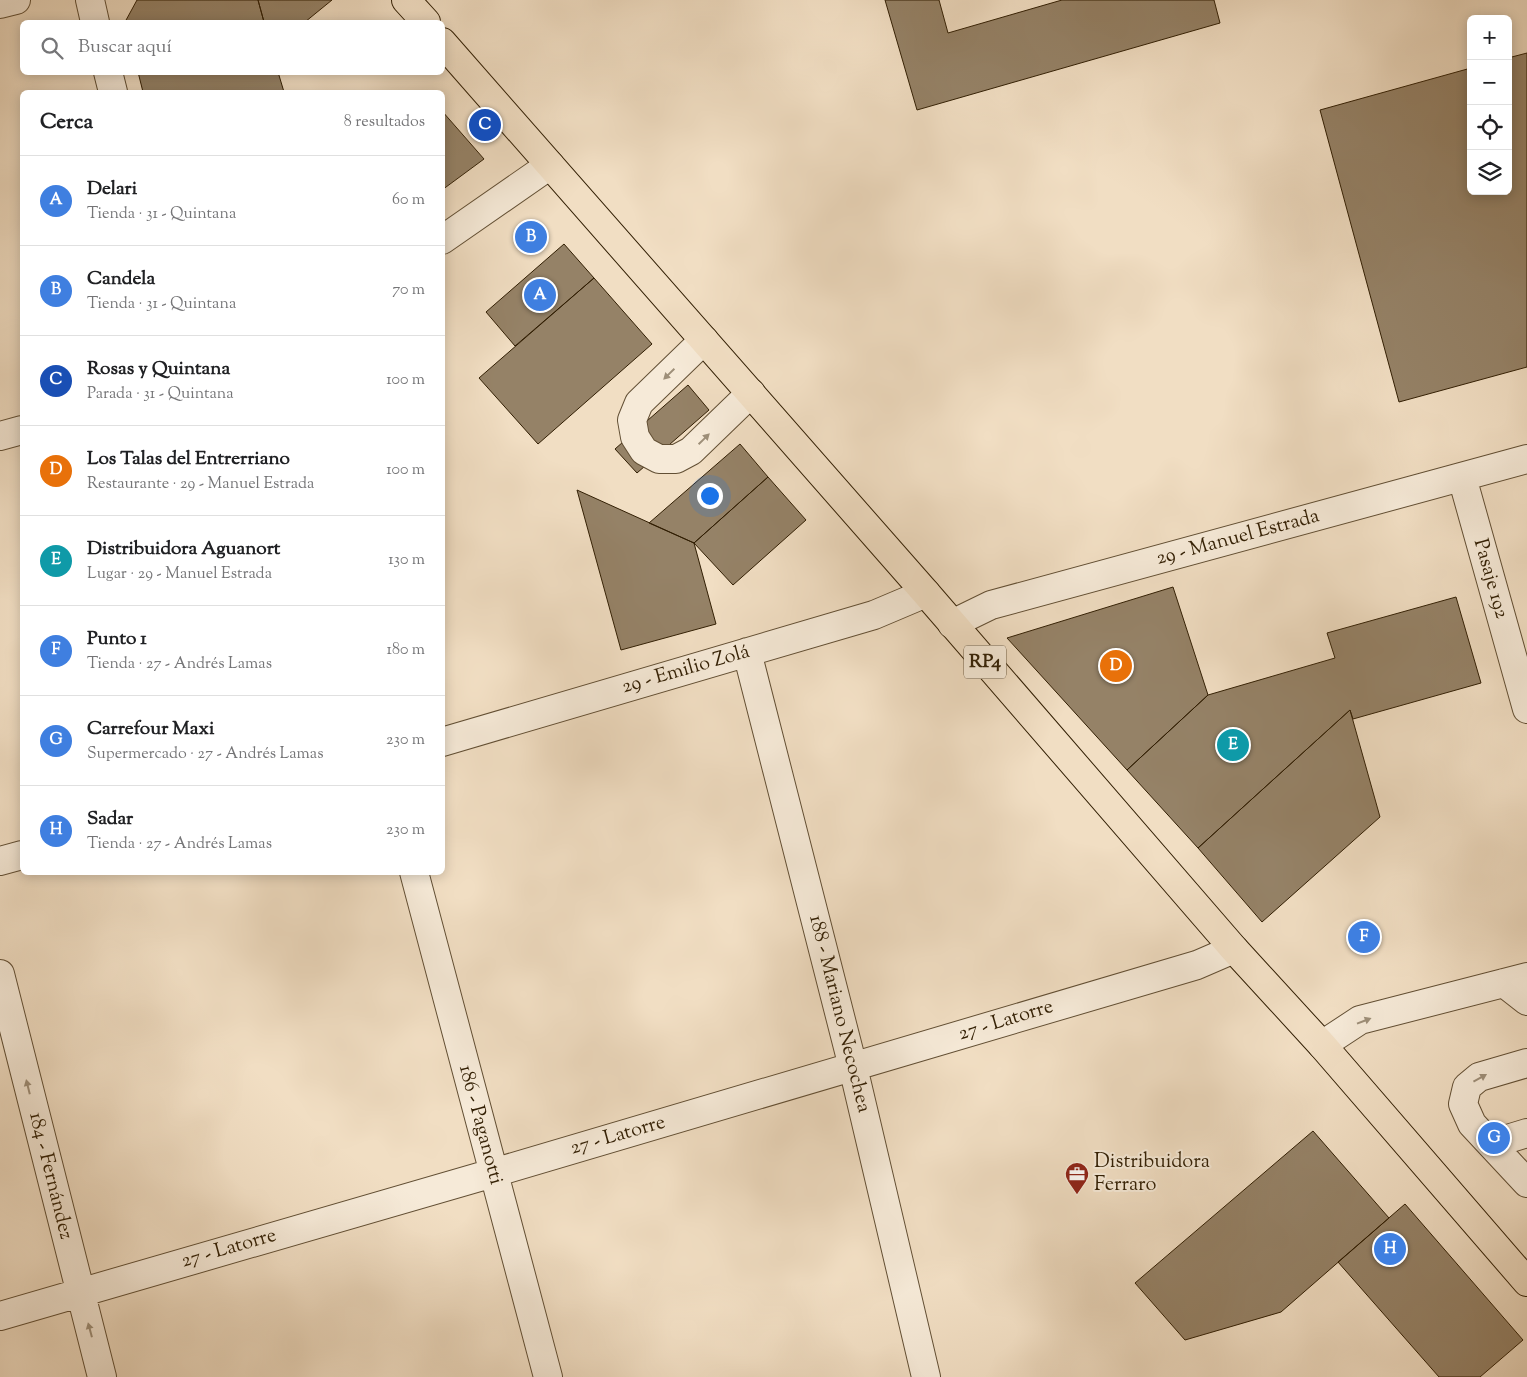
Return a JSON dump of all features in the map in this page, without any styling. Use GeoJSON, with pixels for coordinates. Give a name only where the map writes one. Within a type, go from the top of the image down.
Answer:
{"type":"FeatureCollection","features":[{"type":"Feature","properties":{"kind":"main road"},"geometry":{"type":"LineString","coordinates":[[406,0],[424,20]]}},
{"type":"Feature","properties":{"kind":"main road","name":"RP4"},"geometry":{"type":"LineString","coordinates":[[445,45],[926,593],[1234,948],[1322,1045],[1527,1282]]}},
{"type":"Feature","properties":{"kind":"street"},"geometry":{"type":"LineString","coordinates":[[0,4],[16,0]]}},
{"type":"Feature","properties":{"kind":"street"},"geometry":{"type":"LineString","coordinates":[[90,0],[95,20]]}},
{"type":"Feature","properties":{"kind":"street"},"geometry":{"type":"LineString","coordinates":[[109,75],[112,90]]}},
{"type":"Feature","properties":{"kind":"street"},"geometry":{"type":"LineString","coordinates":[[445,238],[550,165]]}},
{"type":"Feature","properties":{"kind":"street"},"geometry":{"type":"LineString","coordinates":[[704,340],[639,403],[632,420],[634,437],[644,451],[659,459],[676,459],[691,451],[751,393]]}},
{"type":"Feature","properties":{"kind":"street"},"geometry":{"type":"LineString","coordinates":[[0,436],[20,431]]}},
{"type":"Feature","properties":{"kind":"street","name":"29 - Manuel Estrada"},"geometry":{"type":"LineString","coordinates":[[952,624],[991,605],[1527,459]]}},
{"type":"Feature","properties":{"kind":"street","name":"Pasaje 192"},"geometry":{"type":"LineString","coordinates":[[1462,477],[1527,709]]}},
{"type":"Feature","properties":{"kind":"street","name":"29 - Emilio Zolá"},"geometry":{"type":"LineString","coordinates":[[445,741],[874,615],[926,593]]}},
{"type":"Feature","properties":{"kind":"street","name":"188 - Mariano Necochea"},"geometry":{"type":"LineString","coordinates":[[747,652],[853,1067],[926,1377]]}},
{"type":"Feature","properties":{"kind":"street"},"geometry":{"type":"LineString","coordinates":[[0,861],[20,856]]}},
{"type":"Feature","properties":{"kind":"street","name":"186 - Paganotti"},"geometry":{"type":"LineString","coordinates":[[415,875],[548,1377]]}},
{"type":"Feature","properties":{"kind":"street","name":"27 - Latorre"},"geometry":{"type":"LineString","coordinates":[[0,1316],[493,1173],[1197,965],[1234,948]]}},
{"type":"Feature","properties":{"kind":"street","name":"184 - Fernández"},"geometry":{"type":"LineString","coordinates":[[0,974],[102,1377]]}},
{"type":"Feature","properties":{"kind":"street"},"geometry":{"type":"LineString","coordinates":[[1322,1045],[1360,1020],[1515,980],[1527,1001]]}},
{"type":"Feature","properties":{"kind":"street"},"geometry":{"type":"LineString","coordinates":[[1527,1063],[1479,1076],[1468,1087],[1463,1104],[1472,1124],[1527,1184]]}},
{"type":"Feature","properties":{"kind":"street"},"geometry":{"type":"LineString","coordinates":[[1491,1144],[1527,1133]]}},
{"type":"Feature","properties":{"kind":"building"},"geometry":{"type":"Polygon","coordinates":[[[137,0],[258,0],[263,20],[126,20],[137,0]]]}},
{"type":"Feature","properties":{"kind":"building"},"geometry":{"type":"Polygon","coordinates":[[[258,0],[332,0],[307,20],[263,20],[258,0]]]}},
{"type":"Feature","properties":{"kind":"building"},"geometry":{"type":"Polygon","coordinates":[[[885,0],[939,0],[948,33],[1062,0],[1214,0],[1220,23],[917,110],[885,0]]]}},
{"type":"Feature","properties":{"kind":"building"},"geometry":{"type":"Polygon","coordinates":[[[1527,53],[1527,367],[1399,402],[1320,110],[1467,69],[1467,195],[1512,195],[1512,57],[1527,53]]]}},
{"type":"Feature","properties":{"kind":"building"},"geometry":{"type":"Polygon","coordinates":[[[139,75],[279,75],[283,90],[142,90],[139,75]]]}},
{"type":"Feature","properties":{"kind":"building"},"geometry":{"type":"Polygon","coordinates":[[[445,114],[484,159],[445,188],[445,114]]]}},
{"type":"Feature","properties":{"kind":"building"},"geometry":{"type":"Polygon","coordinates":[[[564,244],[594,278],[515,346],[486,312],[564,244]]]}},
{"type":"Feature","properties":{"kind":"building"},"geometry":{"type":"Polygon","coordinates":[[[594,278],[652,344],[538,444],[479,378],[594,278]]]}},
{"type":"Feature","properties":{"kind":"building"},"geometry":{"type":"Polygon","coordinates":[[[688,385],[709,410],[637,473],[615,449],[688,385]]]}},
{"type":"Feature","properties":{"kind":"building"},"geometry":{"type":"Polygon","coordinates":[[[740,444],[768,477],[694,543],[649,523],[740,444]]]}},
{"type":"Feature","properties":{"kind":"building"},"geometry":{"type":"Polygon","coordinates":[[[768,477],[806,520],[733,585],[694,543],[768,477]]]}},
{"type":"Feature","properties":{"kind":"building"},"geometry":{"type":"Polygon","coordinates":[[[577,490],[694,543],[716,624],[621,650],[577,490]]]}},
{"type":"Feature","properties":{"kind":"building"},"geometry":{"type":"Polygon","coordinates":[[[1173,587],[1208,695],[1127,770],[1007,638],[1173,587]]]}},
{"type":"Feature","properties":{"kind":"building"},"geometry":{"type":"Polygon","coordinates":[[[1456,597],[1481,683],[1353,719],[1350,710],[1198,848],[1127,770],[1208,695],[1335,658],[1327,633],[1456,597]]]}},
{"type":"Feature","properties":{"kind":"building"},"geometry":{"type":"Polygon","coordinates":[[[1350,710],[1380,817],[1262,922],[1198,848],[1350,710]]]}},
{"type":"Feature","properties":{"kind":"building"},"geometry":{"type":"Polygon","coordinates":[[[1313,1131],[1389,1218],[1281,1312],[1185,1340],[1135,1283],[1313,1131]]]}},
{"type":"Feature","properties":{"kind":"building"},"geometry":{"type":"Polygon","coordinates":[[[1405,1204],[1523,1340],[1480,1377],[1439,1377],[1338,1262],[1405,1204]]]}},
{"type":"Feature","properties":{"kind":"place","name":"Rosas y Quintana"},"geometry":{"type":"Point","coordinates":[485,125]}},
{"type":"Feature","properties":{"kind":"place","name":"Candela"},"geometry":{"type":"Point","coordinates":[531,237]}},
{"type":"Feature","properties":{"kind":"place","name":"Delari"},"geometry":{"type":"Point","coordinates":[540,295]}},
{"type":"Feature","properties":{"kind":"place","name":"Los Talas del Entrerriano"},"geometry":{"type":"Point","coordinates":[1116,666]}},
{"type":"Feature","properties":{"kind":"place","name":"Distribuidora Aguanort"},"geometry":{"type":"Point","coordinates":[1233,745]}},
{"type":"Feature","properties":{"kind":"place","name":"Punto 1"},"geometry":{"type":"Point","coordinates":[1364,937]}},
{"type":"Feature","properties":{"kind":"place","name":"Carrefour Maxi"},"geometry":{"type":"Point","coordinates":[1494,1138]}},
{"type":"Feature","properties":{"kind":"place","name":"Distribuidora Ferraro"},"geometry":{"type":"Point","coordinates":[1077,1195]}},
{"type":"Feature","properties":{"kind":"place","name":"Sadar"},"geometry":{"type":"Point","coordinates":[1390,1249]}}]}
